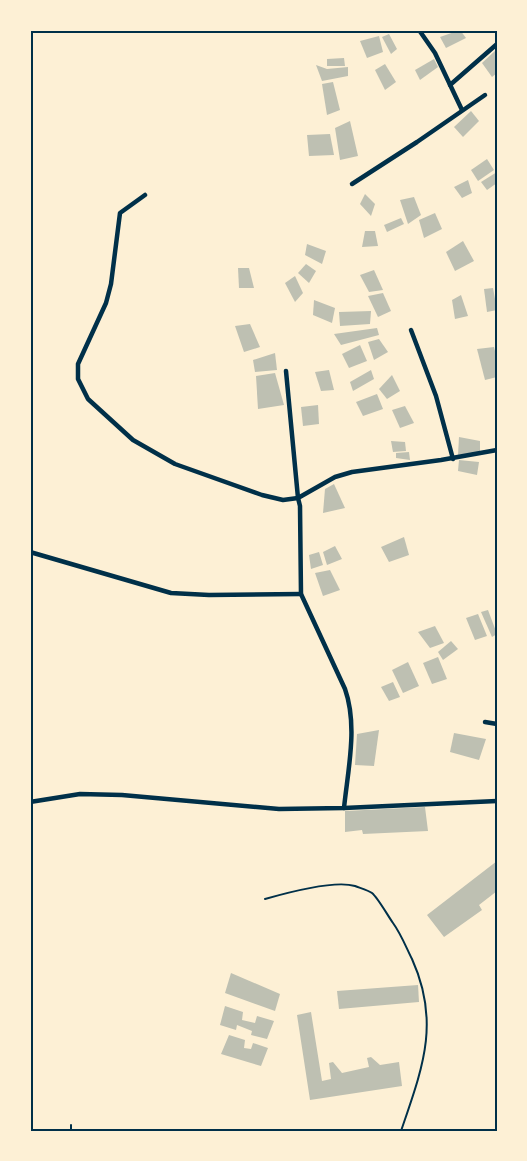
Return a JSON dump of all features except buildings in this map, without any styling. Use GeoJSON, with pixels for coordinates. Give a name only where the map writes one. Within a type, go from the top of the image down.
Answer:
{"type":"FeatureCollection","features":[{"type":"Feature","properties":{"kind":"street"},"geometry":{"type":"LineString","coordinates":[[419,30],[435,53],[462,110]]}},
{"type":"Feature","properties":{"kind":"street"},"geometry":{"type":"LineString","coordinates":[[450,85],[497,44]]}},
{"type":"Feature","properties":{"kind":"street"},"geometry":{"type":"LineString","coordinates":[[352,184],[485,95]]}},
{"type":"Feature","properties":{"kind":"street"},"geometry":{"type":"LineString","coordinates":[[145,195],[122,211],[119,217],[111,284],[106,303],[78,364],[78,379],[88,399],[133,440],[175,464],[262,495],[283,500],[298,498],[335,477],[352,472],[453,459],[497,450]]}},
{"type":"Feature","properties":{"kind":"street"},"geometry":{"type":"LineString","coordinates":[[411,330],[436,396],[453,459]]}},
{"type":"Feature","properties":{"kind":"street"},"geometry":{"type":"LineString","coordinates":[[286,372],[300,506],[301,594],[349,700],[352,716],[344,808]]}},
{"type":"Feature","properties":{"kind":"street"},"geometry":{"type":"LineString","coordinates":[[30,552],[171,593],[301,594]]}},
{"type":"Feature","properties":{"kind":"street"},"geometry":{"type":"LineString","coordinates":[[485,722],[497,724]]}},
{"type":"Feature","properties":{"kind":"street"},"geometry":{"type":"LineString","coordinates":[[30,802],[80,794],[122,795],[279,809],[497,801]]}},
{"type":"Feature","properties":{"kind":"lane"},"geometry":{"type":"LineString","coordinates":[[266,899],[327,886],[353,886],[372,894],[400,932],[424,990],[428,1016],[425,1054],[401,1131]]}},
{"type":"Feature","properties":{"kind":"lane"},"geometry":{"type":"LineString","coordinates":[[71,1125],[71,1131]]}}]}
